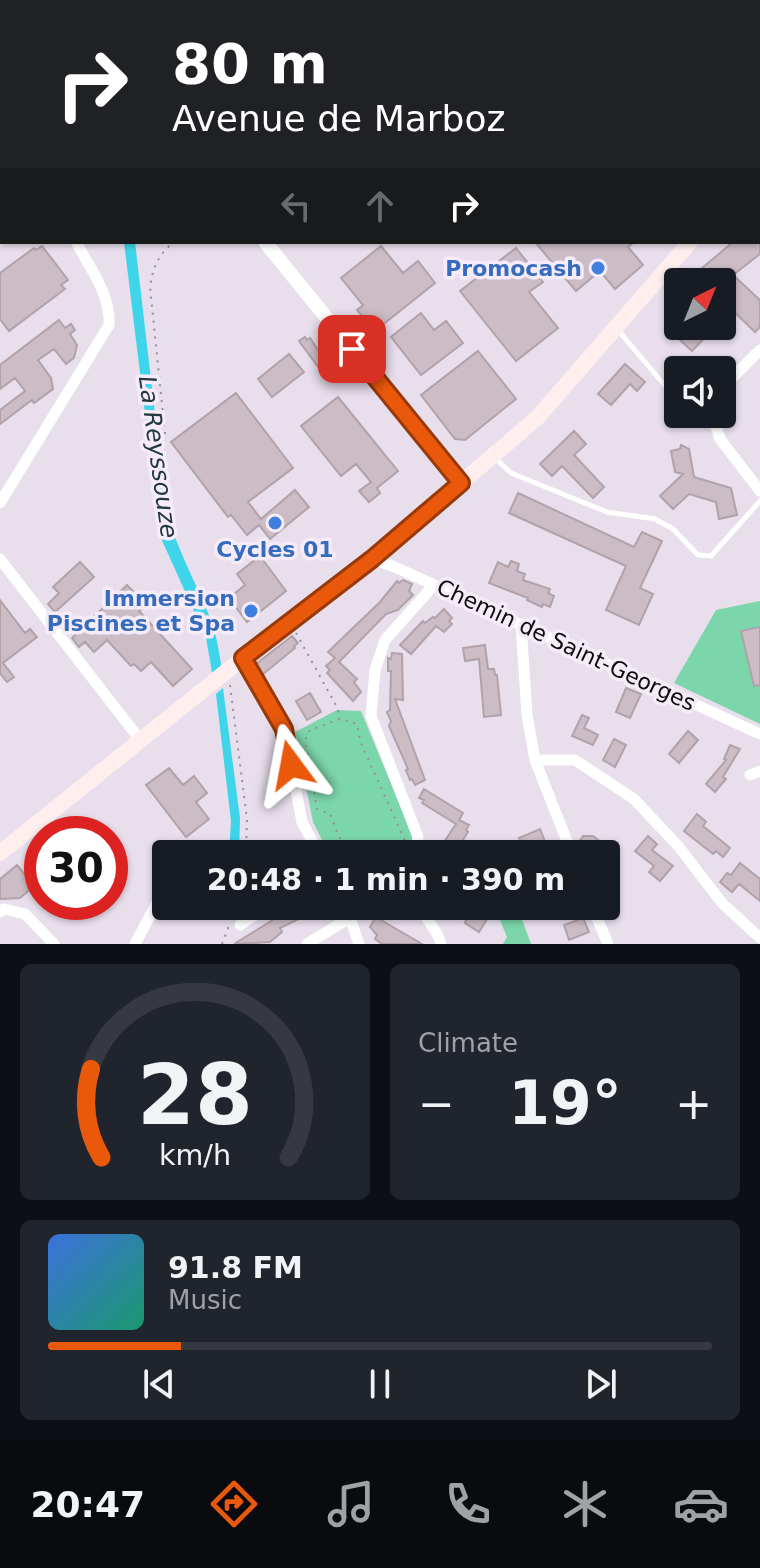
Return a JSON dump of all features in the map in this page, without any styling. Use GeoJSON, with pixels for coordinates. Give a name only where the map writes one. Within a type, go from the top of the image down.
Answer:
{"type":"FeatureCollection","features":[{"type":"Feature","properties":{"kind":"main road"},"geometry":{"type":"LineString","coordinates":[[0,853],[372,559],[493,457],[553,402],[688,244]]}},
{"type":"Feature","properties":{"kind":"street"},"geometry":{"type":"LineString","coordinates":[[0,503],[109,325],[106,297],[77,244]]}},
{"type":"Feature","properties":{"kind":"street"},"geometry":{"type":"LineString","coordinates":[[267,244],[461,483]]}},
{"type":"Feature","properties":{"kind":"street"},"geometry":{"type":"LineString","coordinates":[[736,374],[760,350]]}},
{"type":"Feature","properties":{"kind":"street"},"geometry":{"type":"LineString","coordinates":[[716,428],[720,439],[760,491]]}},
{"type":"Feature","properties":{"kind":"street"},"geometry":{"type":"LineString","coordinates":[[0,559],[141,741]]}},
{"type":"Feature","properties":{"kind":"street","name":"Chemin de Saint-Georges"},"geometry":{"type":"LineString","coordinates":[[372,559],[760,734]]}},
{"type":"Feature","properties":{"kind":"street"},"geometry":{"type":"LineString","coordinates":[[417,840],[371,716],[375,670],[385,640],[434,585]]}},
{"type":"Feature","properties":{"kind":"street"},"geometry":{"type":"LineString","coordinates":[[521,624],[527,715],[535,760],[566,840]]}},
{"type":"Feature","properties":{"kind":"street"},"geometry":{"type":"LineString","coordinates":[[243,658],[284,729],[302,822],[312,840]]}},
{"type":"Feature","properties":{"kind":"street"},"geometry":{"type":"LineString","coordinates":[[535,760],[575,760],[634,799],[679,847],[722,903],[760,938]]}},
{"type":"Feature","properties":{"kind":"street"},"geometry":{"type":"LineString","coordinates":[[0,912],[4,909],[25,914],[54,944]]}},
{"type":"Feature","properties":{"kind":"street"},"geometry":{"type":"LineString","coordinates":[[135,944],[152,912]]}},
{"type":"Feature","properties":{"kind":"street"},"geometry":{"type":"LineString","coordinates":[[240,925],[247,920]]}},
{"type":"Feature","properties":{"kind":"street"},"geometry":{"type":"LineString","coordinates":[[307,944],[338,920]]}},
{"type":"Feature","properties":{"kind":"street"},"geometry":{"type":"LineString","coordinates":[[352,920],[359,944]]}},
{"type":"Feature","properties":{"kind":"street"},"geometry":{"type":"LineString","coordinates":[[427,920],[437,929],[441,944]]}},
{"type":"Feature","properties":{"kind":"street"},"geometry":{"type":"LineString","coordinates":[[598,920],[608,944]]}},
{"type":"Feature","properties":{"kind":"lane"},"geometry":{"type":"LineString","coordinates":[[616,328],[664,385]]}},
{"type":"Feature","properties":{"kind":"lane"},"geometry":{"type":"LineString","coordinates":[[493,457],[511,473],[607,512],[655,519],[673,529],[698,555],[711,556],[760,501]]}},
{"type":"Feature","properties":{"kind":"path"},"geometry":{"type":"LineString","coordinates":[[165,434],[150,287],[153,267],[172,244]]}},
{"type":"Feature","properties":{"kind":"path"},"geometry":{"type":"LineString","coordinates":[[290,621],[337,707],[340,719]]}},
{"type":"Feature","properties":{"kind":"path"},"geometry":{"type":"LineString","coordinates":[[229,684],[247,819],[246,840]]}},
{"type":"Feature","properties":{"kind":"path"},"geometry":{"type":"LineString","coordinates":[[340,840],[330,814],[317,809],[305,740],[310,730],[340,719],[357,724],[360,741],[405,840]]}},
{"type":"Feature","properties":{"kind":"green space"},"geometry":{"type":"Polygon","coordinates":[[[760,601],[760,724],[674,683],[716,610],[760,601]]]}},
{"type":"Feature","properties":{"kind":"green space"},"geometry":{"type":"Polygon","coordinates":[[[337,710],[361,711],[413,840],[322,840],[313,822],[295,732],[337,710]]]}},
{"type":"Feature","properties":{"kind":"green space"},"geometry":{"type":"Polygon","coordinates":[[[500,920],[522,920],[531,944],[503,944],[507,937],[500,920]]]}},
{"type":"Feature","properties":{"kind":"water","name":"La Reyssouze"},"geometry":{"type":"Polygon","coordinates":[[[124,244],[135,244],[166,509],[215,632],[222,669],[213,678],[206,638],[160,536],[124,244]]]}},
{"type":"Feature","properties":{"kind":"water"},"geometry":{"type":"Polygon","coordinates":[[[223,688],[240,818],[239,840],[230,840],[231,821],[216,694],[223,688]]]}},
{"type":"Feature","properties":{"kind":"building","name":"Promocash"},"geometry":{"type":"Polygon","coordinates":[[[537,244],[632,244],[628,247],[643,265],[615,289],[600,271],[576,291],[537,244]]]}},
{"type":"Feature","properties":{"kind":"building"},"geometry":{"type":"Polygon","coordinates":[[[731,244],[760,244],[760,254],[736,273],[736,268],[702,268],[731,244]]]}},
{"type":"Feature","properties":{"kind":"building"},"geometry":{"type":"Polygon","coordinates":[[[42,246],[68,280],[61,285],[65,289],[9,331],[0,319],[0,273],[34,248],[36,250],[42,246]]]}},
{"type":"Feature","properties":{"kind":"building"},"geometry":{"type":"Polygon","coordinates":[[[381,246],[403,273],[418,261],[435,283],[371,334],[367,328],[370,326],[357,310],[363,305],[341,278],[381,246]]]}},
{"type":"Feature","properties":{"kind":"building"},"geometry":{"type":"Polygon","coordinates":[[[516,248],[543,282],[529,292],[558,328],[516,361],[460,291],[516,248]]]}},
{"type":"Feature","properties":{"kind":"building"},"geometry":{"type":"Polygon","coordinates":[[[736,278],[760,300],[760,327],[755,332],[736,314],[736,278]]]}},
{"type":"Feature","properties":{"kind":"building"},"geometry":{"type":"Polygon","coordinates":[[[421,313],[434,330],[446,321],[463,343],[421,375],[391,337],[421,313]]]}},
{"type":"Feature","properties":{"kind":"building"},"geometry":{"type":"Polygon","coordinates":[[[59,320],[65,328],[71,324],[75,330],[70,334],[77,345],[74,358],[66,364],[54,349],[38,360],[51,378],[53,389],[0,424],[0,410],[25,391],[15,378],[0,389],[0,365],[59,320]]]}},
{"type":"Feature","properties":{"kind":"building"},"geometry":{"type":"Polygon","coordinates":[[[305,337],[307,340],[310,338],[332,371],[325,376],[299,341],[305,337]]]}},
{"type":"Feature","properties":{"kind":"building"},"geometry":{"type":"Polygon","coordinates":[[[680,340],[702,340],[692,351],[680,340]]]}},
{"type":"Feature","properties":{"kind":"building"},"geometry":{"type":"Polygon","coordinates":[[[478,351],[516,399],[465,440],[455,439],[421,395],[478,351]]]}},
{"type":"Feature","properties":{"kind":"building"},"geometry":{"type":"Polygon","coordinates":[[[289,354],[304,372],[272,397],[258,379],[289,354]]]}},
{"type":"Feature","properties":{"kind":"building"},"geometry":{"type":"Polygon","coordinates":[[[625,364],[645,382],[637,391],[630,384],[611,405],[598,394],[625,364]]]}},
{"type":"Feature","properties":{"kind":"building"},"geometry":{"type":"Polygon","coordinates":[[[236,393],[293,468],[248,502],[261,519],[295,490],[309,507],[270,539],[259,525],[247,535],[231,515],[228,517],[171,442],[236,393]]]}},
{"type":"Feature","properties":{"kind":"building"},"geometry":{"type":"Polygon","coordinates":[[[338,397],[398,471],[377,488],[380,493],[369,502],[359,491],[371,482],[356,464],[341,476],[301,426],[338,397]]]}},
{"type":"Feature","properties":{"kind":"building"},"geometry":{"type":"Polygon","coordinates":[[[574,431],[586,444],[574,455],[604,487],[593,498],[562,466],[552,476],[540,464],[574,431]]]}},
{"type":"Feature","properties":{"kind":"building"},"geometry":{"type":"Polygon","coordinates":[[[681,445],[689,449],[694,477],[731,488],[737,515],[719,519],[716,502],[689,494],[673,509],[660,496],[683,474],[675,472],[671,451],[680,449],[681,445]]]}},
{"type":"Feature","properties":{"kind":"building"},"geometry":{"type":"Polygon","coordinates":[[[518,493],[634,547],[642,532],[662,541],[640,588],[653,594],[639,625],[606,610],[626,566],[509,513],[518,493]]]}},
{"type":"Feature","properties":{"kind":"building"},"geometry":{"type":"Polygon","coordinates":[[[260,556],[286,591],[247,622],[229,598],[245,585],[237,574],[260,556]]]}},
{"type":"Feature","properties":{"kind":"building"},"geometry":{"type":"Polygon","coordinates":[[[511,561],[519,564],[517,571],[525,574],[523,580],[550,589],[548,593],[554,596],[550,607],[543,604],[542,607],[528,598],[489,583],[498,562],[508,567],[511,561]]]}},
{"type":"Feature","properties":{"kind":"building"},"geometry":{"type":"Polygon","coordinates":[[[80,562],[94,577],[55,612],[48,604],[59,593],[53,587],[80,562]]]}},
{"type":"Feature","properties":{"kind":"building"},"geometry":{"type":"Polygon","coordinates":[[[397,581],[412,584],[409,591],[413,595],[398,610],[386,614],[339,662],[357,679],[354,682],[361,692],[353,701],[327,673],[330,670],[326,666],[335,658],[328,652],[380,602],[397,581]]]}},
{"type":"Feature","properties":{"kind":"building"},"geometry":{"type":"Polygon","coordinates":[[[127,585],[146,605],[139,611],[192,669],[173,686],[151,662],[141,671],[134,664],[131,666],[107,640],[94,652],[85,642],[79,647],[72,638],[127,585]]]}},
{"type":"Feature","properties":{"kind":"building"},"geometry":{"type":"Polygon","coordinates":[[[0,600],[25,633],[30,629],[37,637],[3,663],[14,677],[7,682],[0,673],[0,600]]]}},
{"type":"Feature","properties":{"kind":"building"},"geometry":{"type":"Polygon","coordinates":[[[444,609],[452,618],[449,621],[452,624],[444,632],[436,626],[411,654],[400,645],[423,621],[425,623],[435,618],[444,609]]]}},
{"type":"Feature","properties":{"kind":"building"},"geometry":{"type":"Polygon","coordinates":[[[760,627],[760,685],[754,686],[741,631],[760,627]]]}},
{"type":"Feature","properties":{"kind":"building"},"geometry":{"type":"Polygon","coordinates":[[[292,636],[298,643],[295,648],[262,675],[256,664],[292,636]]]}},
{"type":"Feature","properties":{"kind":"building"},"geometry":{"type":"Polygon","coordinates":[[[485,645],[488,669],[494,669],[497,675],[501,715],[484,717],[479,659],[465,661],[463,648],[485,645]]]}},
{"type":"Feature","properties":{"kind":"building"},"geometry":{"type":"Polygon","coordinates":[[[392,653],[402,654],[403,700],[395,699],[425,780],[415,785],[410,780],[389,726],[391,721],[387,712],[390,710],[391,671],[388,671],[388,658],[391,659],[392,653]]]}},
{"type":"Feature","properties":{"kind":"building"},"geometry":{"type":"Polygon","coordinates":[[[626,688],[641,694],[630,718],[616,712],[626,688]]]}},
{"type":"Feature","properties":{"kind":"building"},"geometry":{"type":"Polygon","coordinates":[[[310,693],[321,712],[307,720],[296,701],[310,693]]]}},
{"type":"Feature","properties":{"kind":"building"},"geometry":{"type":"Polygon","coordinates":[[[582,715],[589,718],[584,728],[598,735],[593,745],[572,736],[582,715]]]}},
{"type":"Feature","properties":{"kind":"building"},"geometry":{"type":"Polygon","coordinates":[[[688,731],[698,740],[679,763],[669,754],[688,731]]]}},
{"type":"Feature","properties":{"kind":"building"},"geometry":{"type":"Polygon","coordinates":[[[614,739],[626,745],[615,767],[603,760],[614,739]]]}},
{"type":"Feature","properties":{"kind":"building"},"geometry":{"type":"Polygon","coordinates":[[[730,745],[740,749],[723,777],[726,779],[715,792],[706,784],[726,760],[730,745]]]}},
{"type":"Feature","properties":{"kind":"building"},"geometry":{"type":"Polygon","coordinates":[[[169,768],[183,785],[194,776],[207,793],[196,802],[209,819],[186,837],[146,785],[169,768]]]}},
{"type":"Feature","properties":{"kind":"building"},"geometry":{"type":"Polygon","coordinates":[[[424,789],[463,813],[459,820],[469,825],[463,840],[445,840],[456,824],[419,798],[424,789]]]}},
{"type":"Feature","properties":{"kind":"building"},"geometry":{"type":"Polygon","coordinates":[[[697,814],[706,822],[703,826],[730,848],[723,857],[716,851],[713,854],[684,831],[697,814]]]}},
{"type":"Feature","properties":{"kind":"building"},"geometry":{"type":"Polygon","coordinates":[[[540,829],[544,840],[520,840],[540,829]]]}},
{"type":"Feature","properties":{"kind":"building"},"geometry":{"type":"Polygon","coordinates":[[[583,836],[593,836],[598,840],[580,840],[583,836]]]}},
{"type":"Feature","properties":{"kind":"building"},"geometry":{"type":"Polygon","coordinates":[[[648,836],[657,844],[652,850],[673,866],[660,881],[649,872],[654,866],[635,851],[648,836]]]}},
{"type":"Feature","properties":{"kind":"building"},"geometry":{"type":"Polygon","coordinates":[[[740,863],[760,879],[760,901],[739,884],[732,892],[720,882],[727,873],[731,875],[740,863]]]}},
{"type":"Feature","properties":{"kind":"building"},"geometry":{"type":"Polygon","coordinates":[[[17,865],[24,874],[24,895],[20,898],[0,899],[0,879],[17,865]]]}},
{"type":"Feature","properties":{"kind":"building"},"geometry":{"type":"Polygon","coordinates":[[[273,920],[297,920],[280,928],[282,932],[270,942],[234,944],[273,920]]]}},
{"type":"Feature","properties":{"kind":"building"},"geometry":{"type":"Polygon","coordinates":[[[374,920],[381,920],[422,944],[382,944],[375,939],[377,935],[370,927],[374,920]]]}},
{"type":"Feature","properties":{"kind":"building"},"geometry":{"type":"Polygon","coordinates":[[[466,920],[486,920],[479,932],[465,923],[466,920]]]}},
{"type":"Feature","properties":{"kind":"building"},"geometry":{"type":"Polygon","coordinates":[[[584,920],[589,932],[569,940],[564,925],[584,920]]]}},
{"type":"Feature","properties":{"kind":"place","name":"Promocash"},"geometry":{"type":"Point","coordinates":[598,268]}},
{"type":"Feature","properties":{"kind":"place","name":"Cycles 01"},"geometry":{"type":"Point","coordinates":[275,523]}},
{"type":"Feature","properties":{"kind":"place","name":"Immersion Piscines et Spa"},"geometry":{"type":"Point","coordinates":[251,611]}},
{"type":"Feature","properties":{"kind":"route"},"geometry":{"type":"LineString","coordinates":[[291,765],[284,729],[243,658],[372,559],[461,483],[352,349]]}}]}
